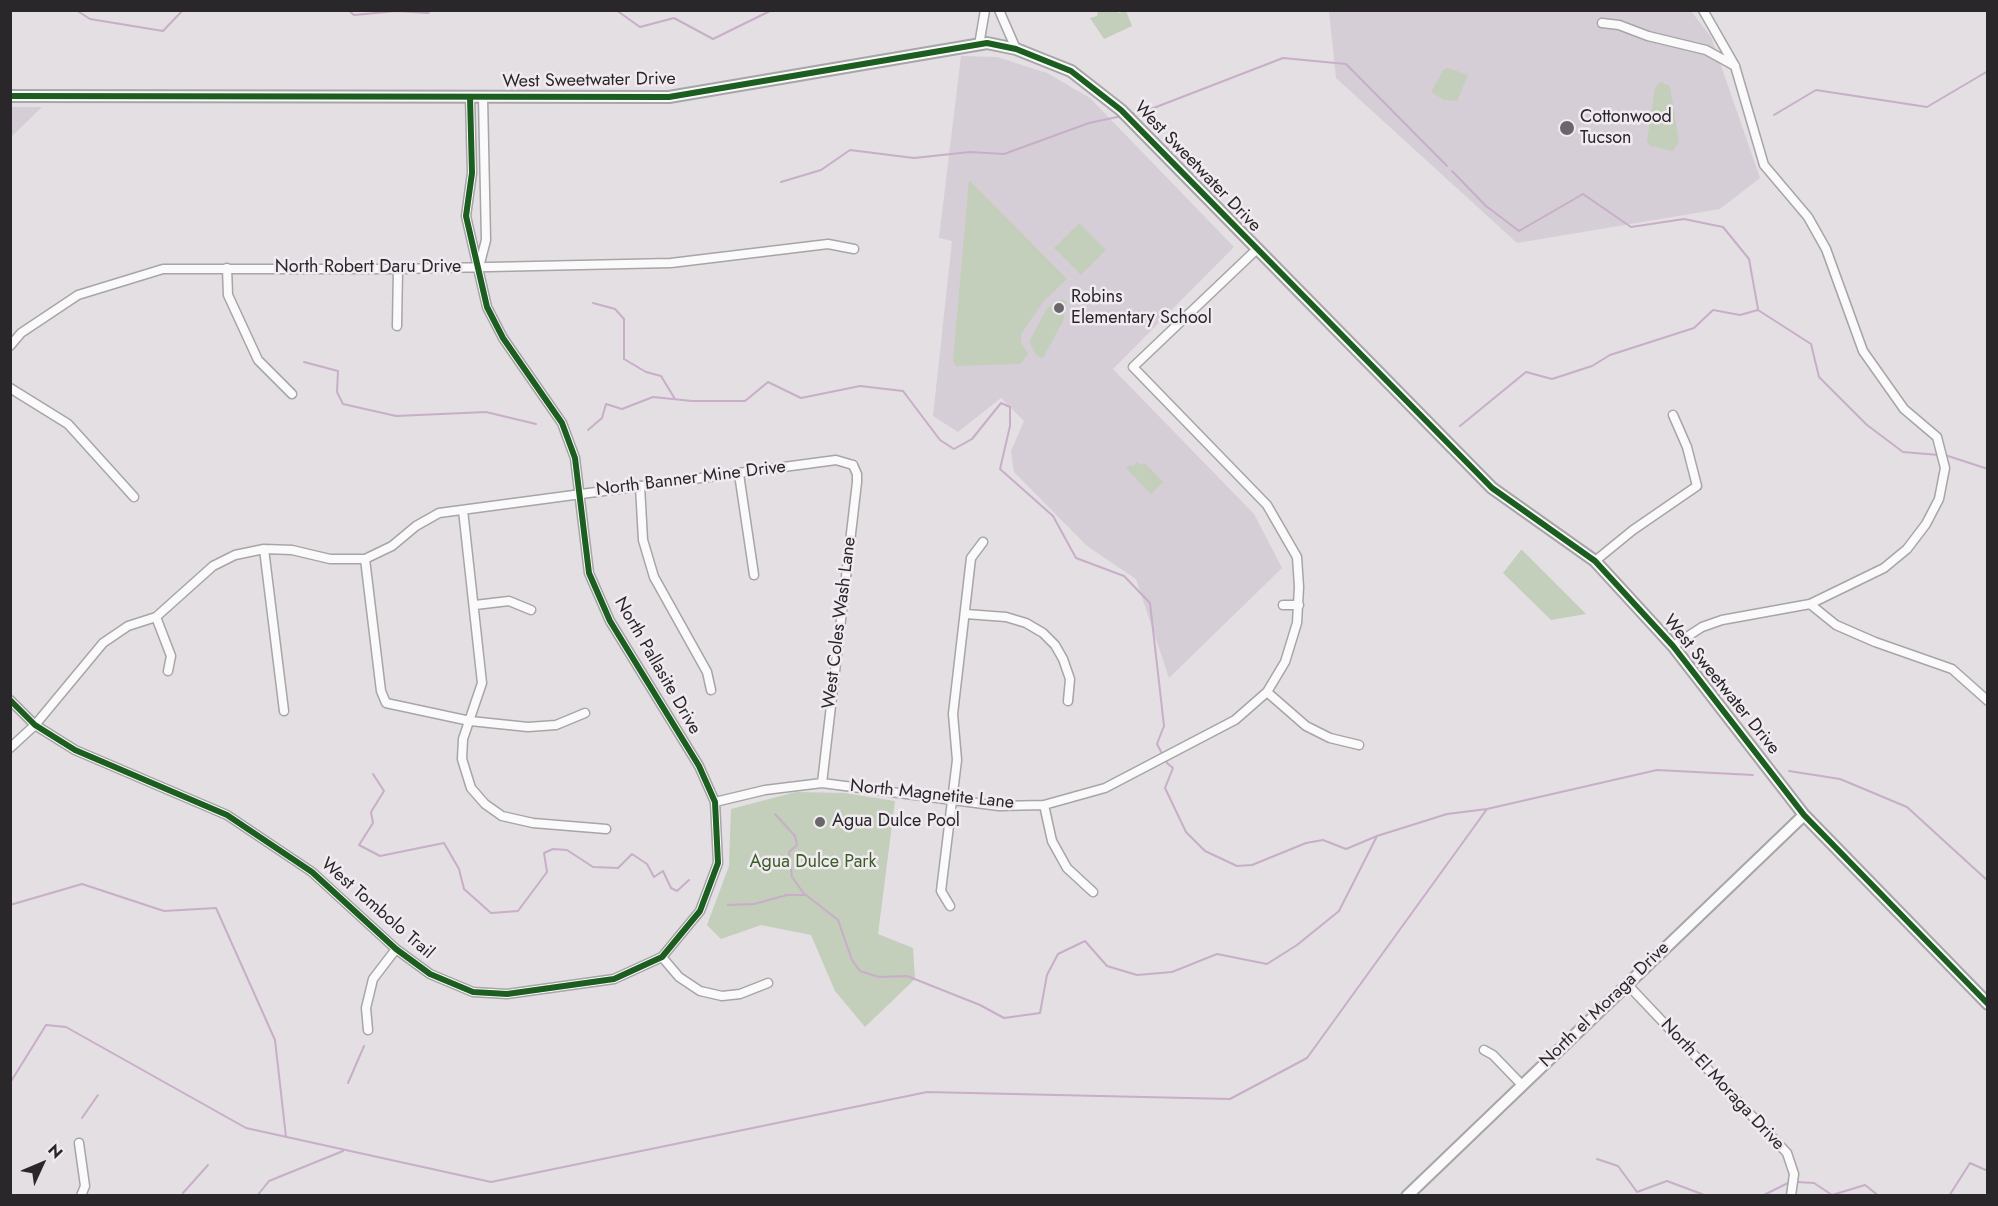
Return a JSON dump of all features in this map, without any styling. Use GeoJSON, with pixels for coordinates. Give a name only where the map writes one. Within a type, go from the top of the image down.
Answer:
{"type":"FeatureCollection","features":[{"type":"Feature","properties":{"kind":"street"},"geometry":{"type":"LineString","coordinates":[[979,45],[985,10]]}},
{"type":"Feature","properties":{"kind":"street"},"geometry":{"type":"LineString","coordinates":[[999,10],[1016,49]]}},
{"type":"Feature","properties":{"kind":"street"},"geometry":{"type":"LineString","coordinates":[[1673,646],[1702,627],[1722,620],[1810,604],[1884,568],[1907,549],[1926,524],[1939,499],[1945,468],[1937,437],[1904,409],[1863,351],[1826,249],[1808,217],[1764,165],[1736,66],[1703,10]]}},
{"type":"Feature","properties":{"kind":"street"},"geometry":{"type":"LineString","coordinates":[[1602,23],[1619,25],[1648,36],[1706,50],[1736,66]]}},
{"type":"Feature","properties":{"kind":"street","name":"West Sweetwater Drive"},"geometry":{"type":"LineString","coordinates":[[10,96],[669,97],[987,43],[1016,49],[1071,71],[1121,110],[1492,488],[1594,561],[1673,646],[1804,815],[1988,1004]]}},
{"type":"Feature","properties":{"kind":"street","name":"North Pallasite Drive"},"geometry":{"type":"LineString","coordinates":[[470,97],[472,173],[466,216],[487,307],[503,338],[562,423],[575,458],[589,573],[610,621],[699,766],[715,802]]}},
{"type":"Feature","properties":{"kind":"street"},"geometry":{"type":"LineString","coordinates":[[478,268],[486,240],[483,97]]}},
{"type":"Feature","properties":{"kind":"street","name":"North Robert Daru Drive"},"geometry":{"type":"LineString","coordinates":[[10,346],[21,333],[78,295],[163,269],[398,269],[672,263],[828,244],[854,249]]}},
{"type":"Feature","properties":{"kind":"street","name":"North Magnetite Lane"},"geometry":{"type":"LineString","coordinates":[[715,802],[765,790],[822,783],[999,806],[1044,805],[1105,788],[1235,720],[1267,692],[1285,662],[1299,605],[1297,557],[1267,505],[1133,367],[1256,250]]}},
{"type":"Feature","properties":{"kind":"street"},"geometry":{"type":"LineString","coordinates":[[227,268],[228,295],[258,360],[292,394]]}},
{"type":"Feature","properties":{"kind":"street"},"geometry":{"type":"LineString","coordinates":[[397,326],[398,269]]}},
{"type":"Feature","properties":{"kind":"street"},"geometry":{"type":"LineString","coordinates":[[10,388],[68,424],[134,497]]}},
{"type":"Feature","properties":{"kind":"street"},"geometry":{"type":"LineString","coordinates":[[1594,561],[1633,530],[1697,486],[1688,447],[1673,415]]}},
{"type":"Feature","properties":{"kind":"street","name":"North Banner Mine Drive"},"geometry":{"type":"LineString","coordinates":[[10,748],[36,725],[104,643],[128,626],[156,617],[213,566],[235,555],[264,549],[292,550],[330,560],[364,559],[393,546],[416,526],[439,513],[836,460],[855,462]]}},
{"type":"Feature","properties":{"kind":"street","name":"West Coles Wash Lane"},"geometry":{"type":"LineString","coordinates":[[822,783],[857,482],[855,462]]}},
{"type":"Feature","properties":{"kind":"street"},"geometry":{"type":"LineString","coordinates":[[739,474],[754,575]]}},
{"type":"Feature","properties":{"kind":"street"},"geometry":{"type":"LineString","coordinates":[[640,486],[643,540],[654,578],[707,672],[711,690]]}},
{"type":"Feature","properties":{"kind":"street"},"geometry":{"type":"LineString","coordinates":[[463,510],[482,683],[463,739],[462,759],[471,788],[485,804],[502,816],[533,823],[606,829]]}},
{"type":"Feature","properties":{"kind":"street"},"geometry":{"type":"LineString","coordinates":[[950,906],[941,891],[957,760],[953,714],[971,558],[983,542]]}},
{"type":"Feature","properties":{"kind":"street"},"geometry":{"type":"LineString","coordinates":[[264,549],[284,711]]}},
{"type":"Feature","properties":{"kind":"street"},"geometry":{"type":"LineString","coordinates":[[364,559],[381,692],[386,703],[471,721],[528,727],[556,725],[585,713]]}},
{"type":"Feature","properties":{"kind":"street"},"geometry":{"type":"LineString","coordinates":[[475,605],[509,601],[531,610]]}},
{"type":"Feature","properties":{"kind":"street"},"geometry":{"type":"LineString","coordinates":[[1810,604],[1846,629],[1875,642],[1952,669],[1988,702]]}},
{"type":"Feature","properties":{"kind":"street"},"geometry":{"type":"LineString","coordinates":[[1283,605],[1299,605]]}},
{"type":"Feature","properties":{"kind":"street"},"geometry":{"type":"LineString","coordinates":[[966,614],[1006,617],[1026,623],[1043,633],[1056,645],[1064,659],[1070,679],[1068,701]]}},
{"type":"Feature","properties":{"kind":"street"},"geometry":{"type":"LineString","coordinates":[[156,617],[171,656],[168,671]]}},
{"type":"Feature","properties":{"kind":"street"},"geometry":{"type":"LineString","coordinates":[[1267,692],[1306,726],[1330,738],[1359,746]]}},
{"type":"Feature","properties":{"kind":"street","name":"West Tombolo Trail"},"geometry":{"type":"LineString","coordinates":[[10,700],[36,725],[75,750],[227,815],[312,872],[396,949],[430,974],[473,992],[507,994],[614,979],[662,957],[700,911],[718,863],[715,802]]}},
{"type":"Feature","properties":{"kind":"street"},"geometry":{"type":"LineString","coordinates":[[1044,805],[1052,841],[1067,868],[1093,892]]}},
{"type":"Feature","properties":{"kind":"street","name":"North el Moraga Drive"},"geometry":{"type":"LineString","coordinates":[[1407,1196],[1804,815]]}},
{"type":"Feature","properties":{"kind":"street"},"geometry":{"type":"LineString","coordinates":[[368,1030],[366,1008],[372,979],[396,949]]}},
{"type":"Feature","properties":{"kind":"street"},"geometry":{"type":"LineString","coordinates":[[662,957],[679,977],[700,991],[722,996],[740,994],[768,983]]}},
{"type":"Feature","properties":{"kind":"street","name":"North El Moraga Drive"},"geometry":{"type":"LineString","coordinates":[[1627,984],[1787,1153],[1794,1174],[1791,1196]]}},
{"type":"Feature","properties":{"kind":"street"},"geometry":{"type":"LineString","coordinates":[[1484,1050],[1493,1055],[1522,1084]]}},
{"type":"Feature","properties":{"kind":"street"},"geometry":{"type":"LineString","coordinates":[[79,1143],[85,1186],[81,1196]]}},
{"type":"Feature","properties":{"kind":"shaded area","name":"Cottonwood Tucson"},"geometry":{"type":"Polygon","coordinates":[[[1329,11],[1691,11],[1711,37],[1760,178],[1720,209],[1517,243],[1336,78],[1329,11]]]}},
{"type":"Feature","properties":{"kind":"shaded area","name":"Robins Elementary School"},"geometry":{"type":"Polygon","coordinates":[[[961,56],[997,57],[1047,73],[1090,98],[1234,247],[1113,369],[1254,514],[1282,568],[1169,678],[1136,579],[1087,546],[1014,472],[1011,451],[1024,421],[1001,398],[958,432],[933,416],[952,241],[939,238],[961,56]]]}},
{"type":"Feature","properties":{"kind":"shaded area"},"geometry":{"type":"Polygon","coordinates":[[[11,107],[42,107],[11,137],[11,107]]]}},
{"type":"Feature","properties":{"kind":"green space"},"geometry":{"type":"Polygon","coordinates":[[[1098,11],[1117,11],[1119,13],[1126,11],[1132,26],[1104,39],[1090,18],[1097,16],[1098,11]]]}},
{"type":"Feature","properties":{"kind":"green space"},"geometry":{"type":"Polygon","coordinates":[[[1448,68],[1468,75],[1457,101],[1444,100],[1431,92],[1444,69],[1448,68]]]}},
{"type":"Feature","properties":{"kind":"green space"},"geometry":{"type":"Polygon","coordinates":[[[1661,82],[1670,86],[1679,142],[1673,151],[1650,146],[1647,141],[1655,87],[1661,82]]]}},
{"type":"Feature","properties":{"kind":"green space"},"geometry":{"type":"Polygon","coordinates":[[[969,180],[1067,279],[1044,301],[1021,334],[1021,342],[1028,354],[1020,364],[956,366],[953,361],[969,180]]]}},
{"type":"Feature","properties":{"kind":"green space"},"geometry":{"type":"Polygon","coordinates":[[[1079,223],[1106,250],[1081,275],[1054,248],[1079,223]]]}},
{"type":"Feature","properties":{"kind":"green space"},"geometry":{"type":"Polygon","coordinates":[[[1062,299],[1067,302],[1063,321],[1043,358],[1037,356],[1029,342],[1047,308],[1062,299]]]}},
{"type":"Feature","properties":{"kind":"green space"},"geometry":{"type":"Polygon","coordinates":[[[1137,462],[1141,465],[1145,463],[1163,482],[1151,494],[1126,468],[1130,465],[1132,467],[1137,462]]]}},
{"type":"Feature","properties":{"kind":"green space"},"geometry":{"type":"Polygon","coordinates":[[[1521,550],[1586,614],[1551,620],[1503,573],[1521,550]]]}},
{"type":"Feature","properties":{"kind":"green space","name":"Agua Dulce Park"},"geometry":{"type":"Polygon","coordinates":[[[796,792],[844,793],[895,801],[878,934],[913,948],[915,979],[865,1027],[835,991],[811,935],[761,925],[721,939],[707,925],[729,866],[731,809],[796,792]]]}},
{"type":"Feature","properties":{"kind":"waterway"},"geometry":{"type":"LineString","coordinates":[[76,10],[90,19],[163,31],[183,10]]}},
{"type":"Feature","properties":{"kind":"waterway"},"geometry":{"type":"LineString","coordinates":[[348,10],[354,15],[397,11],[428,13],[431,10]]}},
{"type":"Feature","properties":{"kind":"waterway"},"geometry":{"type":"LineString","coordinates":[[616,10],[640,27],[674,18],[713,39],[772,10]]}},
{"type":"Feature","properties":{"kind":"waterway"},"geometry":{"type":"LineString","coordinates":[[1131,114],[1151,109],[1283,58],[1346,64],[1447,166]]}},
{"type":"Feature","properties":{"kind":"waterway"},"geometry":{"type":"LineString","coordinates":[[1774,115],[1816,90],[1927,107],[1988,71]]}},
{"type":"Feature","properties":{"kind":"waterway"},"geometry":{"type":"LineString","coordinates":[[781,182],[821,170],[850,150],[914,158],[970,152],[1004,154],[1089,123],[1122,116]]}},
{"type":"Feature","properties":{"kind":"waterway"},"geometry":{"type":"LineString","coordinates":[[1452,171],[1486,206],[1519,231],[1583,194],[1631,227],[1684,219],[1723,227],[1749,259],[1758,309]]}},
{"type":"Feature","properties":{"kind":"waterway"},"geometry":{"type":"LineString","coordinates":[[593,303],[615,309],[624,319],[624,359],[646,372],[661,376],[675,399]]}},
{"type":"Feature","properties":{"kind":"waterway"},"geometry":{"type":"LineString","coordinates":[[1460,426],[1526,372],[1552,379],[1592,366],[1610,355],[1694,328],[1713,310],[1740,315],[1758,310],[1811,344],[1819,377],[1867,425],[1903,452],[1939,455]]}},
{"type":"Feature","properties":{"kind":"waterway"},"geometry":{"type":"LineString","coordinates":[[304,362],[338,371],[337,392],[343,404],[396,416],[486,412],[536,424]]}},
{"type":"Feature","properties":{"kind":"waterway"},"geometry":{"type":"LineString","coordinates":[[588,430],[602,418],[606,404],[622,409],[653,397],[692,401],[745,401],[768,382],[801,398],[860,386],[903,391],[940,440],[954,449],[972,439],[1001,403],[1010,407],[1010,426],[1000,469],[1053,516],[1076,558],[1124,576],[1150,603],[1164,726],[1157,744],[1167,763],[1173,768],[1165,788],[1186,832],[1205,851],[1237,866],[1252,865],[1306,843],[1323,840],[1346,849],[1377,836]]}},
{"type":"Feature","properties":{"kind":"waterway"},"geometry":{"type":"LineString","coordinates":[[1945,455],[1988,469]]}},
{"type":"Feature","properties":{"kind":"waterway"},"geometry":{"type":"LineString","coordinates":[[10,1083],[46,1025],[66,1027],[246,1128],[491,1182],[927,1092],[1230,1099],[1307,1058],[1487,809],[1657,770],[1753,775]]}},
{"type":"Feature","properties":{"kind":"waterway"},"geometry":{"type":"LineString","coordinates":[[1789,771],[1840,779],[1907,807],[1988,881]]}},
{"type":"Feature","properties":{"kind":"waterway"},"geometry":{"type":"LineString","coordinates":[[373,774],[384,791],[371,812],[373,823],[359,845],[380,856],[444,843],[459,869],[464,889],[491,913],[518,911],[547,872],[544,853],[553,849],[567,850],[593,867],[618,868],[632,854],[647,864],[654,877],[663,871],[671,888],[677,891],[689,880]]}},
{"type":"Feature","properties":{"kind":"waterway"},"geometry":{"type":"LineString","coordinates":[[728,905],[754,904],[787,895],[806,895],[838,920],[852,960],[860,971],[879,977],[907,976],[980,1005],[1004,1018],[1040,1013],[1047,975],[1058,954],[1085,941],[1107,966],[1137,975],[1172,972],[1217,954],[1267,964],[1297,945],[1339,911],[1377,836],[1447,814],[1487,809]]}},
{"type":"Feature","properties":{"kind":"waterway"},"geometry":{"type":"LineString","coordinates":[[775,814],[795,836],[797,845],[789,852],[792,877],[805,895]]}},
{"type":"Feature","properties":{"kind":"waterway"},"geometry":{"type":"LineString","coordinates":[[10,905],[82,884],[164,911],[216,908],[275,1040],[286,1137]]}},
{"type":"Feature","properties":{"kind":"waterway"},"geometry":{"type":"LineString","coordinates":[[348,1083],[364,1046]]}},
{"type":"Feature","properties":{"kind":"waterway"},"geometry":{"type":"LineString","coordinates":[[82,1118],[98,1095]]}},
{"type":"Feature","properties":{"kind":"waterway"},"geometry":{"type":"LineString","coordinates":[[257,1196],[269,1181],[343,1151]]}},
{"type":"Feature","properties":{"kind":"waterway"},"geometry":{"type":"LineString","coordinates":[[1597,1159],[1618,1166],[1637,1192],[1667,1181],[1707,1196]]}},
{"type":"Feature","properties":{"kind":"waterway"},"geometry":{"type":"LineString","coordinates":[[1949,1196],[1970,1163],[1988,1171]]}},
{"type":"Feature","properties":{"kind":"waterway"},"geometry":{"type":"LineString","coordinates":[[183,1193],[208,1165]]}},
{"type":"Feature","properties":{"kind":"waterway"},"geometry":{"type":"LineString","coordinates":[[1762,1196],[1790,1182]]}},
{"type":"Feature","properties":{"kind":"waterway"},"geometry":{"type":"LineString","coordinates":[[1796,1182],[1814,1183],[1832,1195],[1865,1185],[1879,1196]]}},
{"type":"Feature","properties":{"kind":"cycle path"},"geometry":{"type":"LineString","coordinates":[[10,96],[669,97],[987,43],[1016,49],[1071,71],[1121,110],[1492,488],[1595,561],[1673,646],[1804,815],[1988,1004]]}},
{"type":"Feature","properties":{"kind":"cycle path"},"geometry":{"type":"LineString","coordinates":[[10,700],[35,725],[75,750],[227,815],[312,872],[396,949],[430,974],[473,992],[507,994],[614,979],[662,957],[700,911],[718,863],[715,802],[699,766],[610,621],[589,573],[575,458],[562,423],[503,338],[487,307],[466,216],[472,173],[470,97]]}},
{"type":"Feature","properties":{"kind":"place","name":"Cottonwood Tucson"},"geometry":{"type":"Point","coordinates":[1567,128]}},
{"type":"Feature","properties":{"kind":"place","name":"Robins Elementary School"},"geometry":{"type":"Point","coordinates":[1059,308]}},
{"type":"Feature","properties":{"kind":"place","name":"Agua Dulce Pool"},"geometry":{"type":"Point","coordinates":[820,822]}}]}
